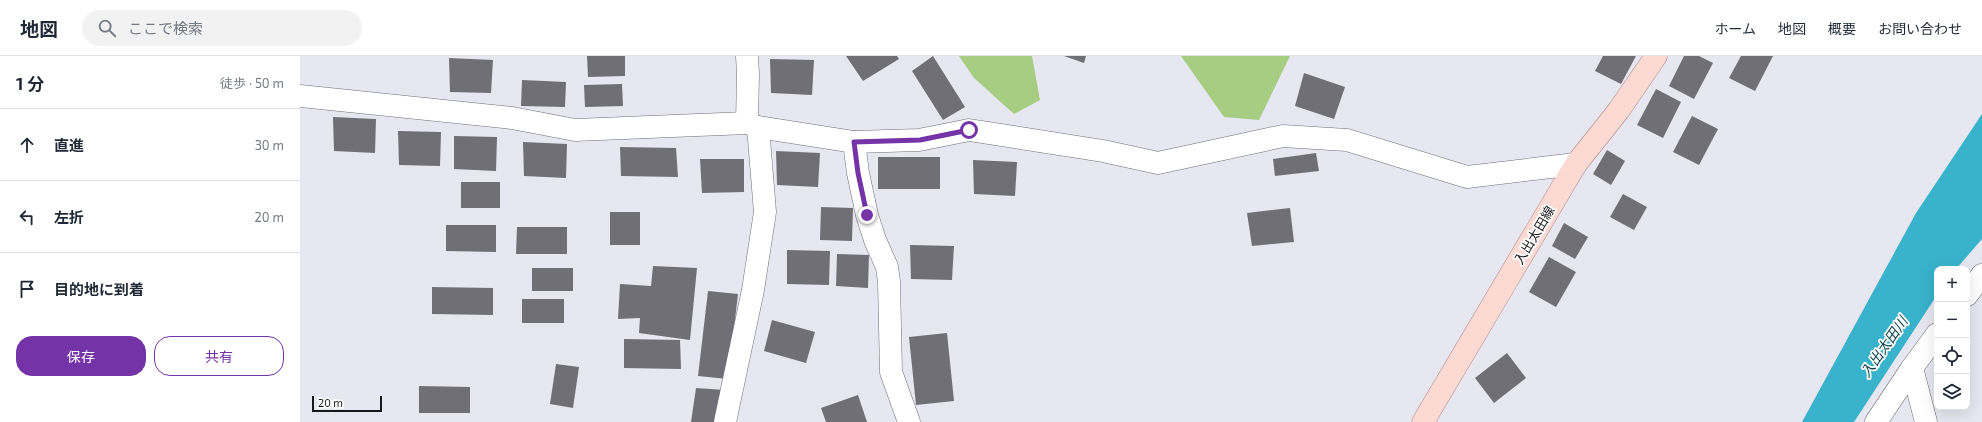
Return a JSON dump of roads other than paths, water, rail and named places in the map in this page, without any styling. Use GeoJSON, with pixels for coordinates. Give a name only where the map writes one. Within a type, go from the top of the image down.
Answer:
{"type":"FeatureCollection","features":[{"type":"Feature","properties":{"kind":"main road","name":"入出太田線"},"geometry":{"type":"LineString","coordinates":[[1422,422],[1576,164],[1619,110],[1656,56]]}},
{"type":"Feature","properties":{"kind":"street"},"geometry":{"type":"LineString","coordinates":[[725,422],[753,290],[765,212],[752,125],[747,56]]}},
{"type":"Feature","properties":{"kind":"street"},"geometry":{"type":"LineString","coordinates":[[300,96],[512,118],[575,130],[752,125],[854,142],[920,140],[969,130],[1103,151],[1158,163],[1283,136],[1347,140],[1467,177],[1576,164]]}},
{"type":"Feature","properties":{"kind":"street"},"geometry":{"type":"LineString","coordinates":[[854,142],[858,173],[867,215],[875,240],[887,267],[889,282],[892,372],[909,422]]}},
{"type":"Feature","properties":{"kind":"street"},"geometry":{"type":"LineString","coordinates":[[1970,291],[1982,275]]}},
{"type":"Feature","properties":{"kind":"street"},"geometry":{"type":"LineString","coordinates":[[1876,422],[1934,338]]}},
{"type":"Feature","properties":{"kind":"street"},"geometry":{"type":"LineString","coordinates":[[1912,368],[1926,422]]}},
{"type":"Feature","properties":{"kind":"water","name":"入出太田川"},"geometry":{"type":"Polygon","coordinates":[[[1982,114],[1982,239],[1959,266],[1934,266],[1934,300],[1854,422],[1802,422],[1916,213],[1982,114]]]}}]}
